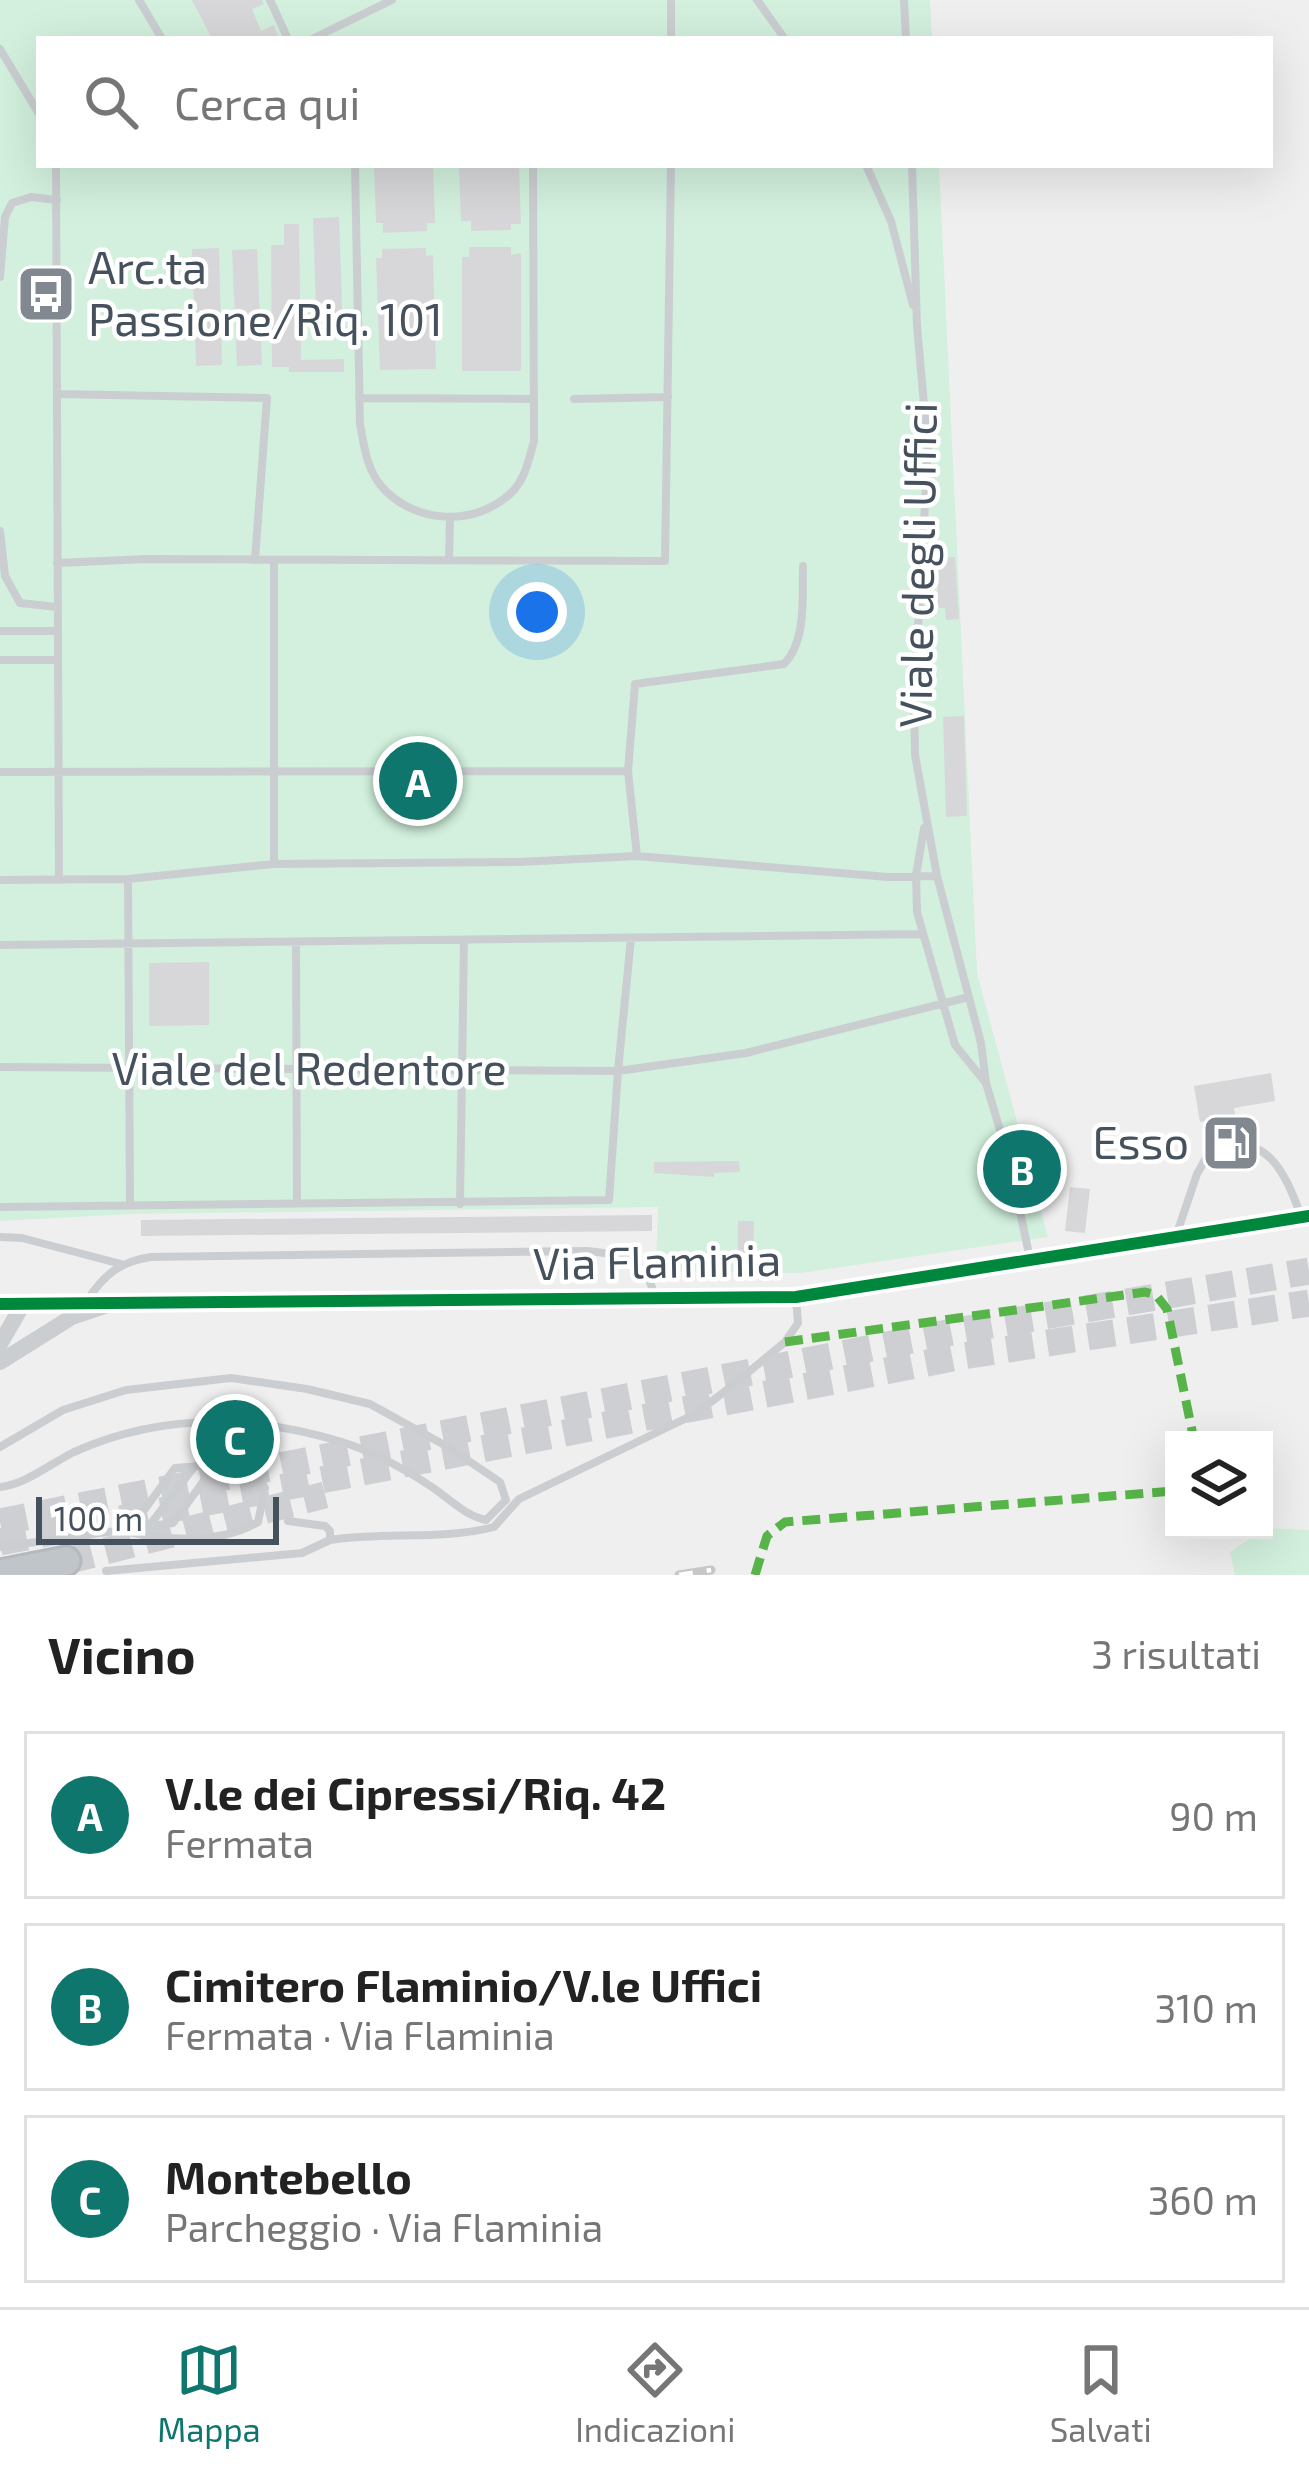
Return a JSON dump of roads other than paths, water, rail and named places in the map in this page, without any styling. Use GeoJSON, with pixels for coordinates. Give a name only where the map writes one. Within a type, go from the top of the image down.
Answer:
{"type":"FeatureCollection","features":[{"type":"Feature","properties":{"kind":"highway"},"geometry":{"type":"LineString","coordinates":[[0,1574],[66,1561]]}},
{"type":"Feature","properties":{"kind":"street","name":"Via Flaminia"},"geometry":{"type":"LineString","coordinates":[[0,1304],[796,1298],[1305,1217]]}},
{"type":"Feature","properties":{"kind":"street"},"geometry":{"type":"LineString","coordinates":[[9,1347],[113,1302]]}},
{"type":"Feature","properties":{"kind":"street"},"geometry":{"type":"LineString","coordinates":[[0,1361],[31,1303]]}},
{"type":"Feature","properties":{"kind":"lane"},"geometry":{"type":"LineString","coordinates":[[139,0],[160,36]]}},
{"type":"Feature","properties":{"kind":"lane"},"geometry":{"type":"LineString","coordinates":[[270,0],[287,36]]}},
{"type":"Feature","properties":{"kind":"lane"},"geometry":{"type":"LineString","coordinates":[[318,36],[392,0]]}},
{"type":"Feature","properties":{"kind":"lane"},"geometry":{"type":"LineString","coordinates":[[671,0],[671,36]]}},
{"type":"Feature","properties":{"kind":"lane"},"geometry":{"type":"LineString","coordinates":[[757,0],[783,36]]}},
{"type":"Feature","properties":{"kind":"lane"},"geometry":{"type":"LineString","coordinates":[[904,0],[906,36]]}},
{"type":"Feature","properties":{"kind":"lane"},"geometry":{"type":"LineString","coordinates":[[0,49],[36,109]]}},
{"type":"Feature","properties":{"kind":"lane"},"geometry":{"type":"LineString","coordinates":[[56,168],[59,880]]}},
{"type":"Feature","properties":{"kind":"lane"},"geometry":{"type":"LineString","coordinates":[[355,168],[359,398],[366,458],[380,485],[424,514],[450,517],[471,516],[514,491],[534,441],[533,168]]}},
{"type":"Feature","properties":{"kind":"lane"},"geometry":{"type":"LineString","coordinates":[[57,563],[665,561],[670,168]]}},
{"type":"Feature","properties":{"kind":"lane"},"geometry":{"type":"LineString","coordinates":[[867,168],[894,232],[917,326]]}},
{"type":"Feature","properties":{"kind":"lane","name":"Viale degli Uffici"},"geometry":{"type":"LineString","coordinates":[[912,168],[928,484],[913,730],[937,876],[1031,1263]]}},
{"type":"Feature","properties":{"kind":"lane"},"geometry":{"type":"LineString","coordinates":[[0,277],[5,218],[12,202],[31,197],[57,200]]}},
{"type":"Feature","properties":{"kind":"lane"},"geometry":{"type":"LineString","coordinates":[[57,394],[267,398],[255,560]]}},
{"type":"Feature","properties":{"kind":"lane"},"geometry":{"type":"LineString","coordinates":[[574,399],[668,397]]}},
{"type":"Feature","properties":{"kind":"lane"},"geometry":{"type":"LineString","coordinates":[[359,398],[535,399]]}},
{"type":"Feature","properties":{"kind":"lane"},"geometry":{"type":"LineString","coordinates":[[449,560],[450,517]]}},
{"type":"Feature","properties":{"kind":"lane"},"geometry":{"type":"LineString","coordinates":[[0,531],[5,576],[20,603],[57,607]]}},
{"type":"Feature","properties":{"kind":"lane"},"geometry":{"type":"LineString","coordinates":[[274,560],[274,864]]}},
{"type":"Feature","properties":{"kind":"lane"},"geometry":{"type":"LineString","coordinates":[[637,856],[628,771],[635,684],[784,664],[798,634],[803,566]]}},
{"type":"Feature","properties":{"kind":"lane"},"geometry":{"type":"LineString","coordinates":[[0,631],[57,631]]}},
{"type":"Feature","properties":{"kind":"lane"},"geometry":{"type":"LineString","coordinates":[[0,660],[58,660]]}},
{"type":"Feature","properties":{"kind":"lane"},"geometry":{"type":"LineString","coordinates":[[0,772],[628,771]]}},
{"type":"Feature","properties":{"kind":"lane","name":"Viale degli Uffici"},"geometry":{"type":"LineString","coordinates":[[926,820],[915,901],[922,934],[958,1051],[986,1083]]}},
{"type":"Feature","properties":{"kind":"lane"},"geometry":{"type":"LineString","coordinates":[[0,880],[128,879],[274,864],[637,856],[888,877],[937,876]]}},
{"type":"Feature","properties":{"kind":"lane"},"geometry":{"type":"LineString","coordinates":[[128,879],[130,1203]]}},
{"type":"Feature","properties":{"kind":"lane"},"geometry":{"type":"LineString","coordinates":[[0,945],[922,934]]}},
{"type":"Feature","properties":{"kind":"lane"},"geometry":{"type":"LineString","coordinates":[[0,1207],[609,1200],[631,938]]}},
{"type":"Feature","properties":{"kind":"lane"},"geometry":{"type":"LineString","coordinates":[[460,1204],[464,941]]}},
{"type":"Feature","properties":{"kind":"lane"},"geometry":{"type":"LineString","coordinates":[[296,944],[297,1203]]}},
{"type":"Feature","properties":{"kind":"lane","name":"Viale del Redentore"},"geometry":{"type":"LineString","coordinates":[[0,1067],[618,1070],[746,1053],[969,997]]}},
{"type":"Feature","properties":{"kind":"lane"},"geometry":{"type":"LineString","coordinates":[[1176,1239],[1196,1174],[1211,1149],[1231,1143],[1248,1143],[1274,1160],[1305,1217]]}},
{"type":"Feature","properties":{"kind":"lane"},"geometry":{"type":"LineString","coordinates":[[0,1237],[22,1238],[122,1264]]}},
{"type":"Feature","properties":{"kind":"lane"},"geometry":{"type":"LineString","coordinates":[[86,1302],[107,1274],[122,1264],[151,1257],[587,1251],[635,1261],[652,1283],[654,1299]]}},
{"type":"Feature","properties":{"kind":"lane"},"geometry":{"type":"LineString","coordinates":[[106,1571],[302,1553],[330,1540],[368,1534],[408,1537],[494,1527],[519,1499],[694,1414],[728,1389],[785,1342],[798,1323],[796,1298]]}},
{"type":"Feature","properties":{"kind":"lane"},"geometry":{"type":"LineString","coordinates":[[0,1447],[63,1410],[126,1390],[231,1378],[370,1404],[500,1482],[506,1500],[486,1520],[470,1517],[429,1485],[356,1447],[293,1427],[234,1421],[138,1430],[75,1452],[0,1487]]}},
{"type":"Feature","properties":{"kind":"lane"},"geometry":{"type":"LineString","coordinates":[[236,1463],[256,1474],[265,1488],[258,1522],[245,1529],[168,1541],[128,1532],[175,1468],[236,1463]]}},
{"type":"Feature","properties":{"kind":"lane"},"geometry":{"type":"LineString","coordinates":[[0,1547],[172,1523],[216,1464]]}},
{"type":"Feature","properties":{"kind":"lane"},"geometry":{"type":"LineString","coordinates":[[150,1526],[194,1467]]}},
{"type":"Feature","properties":{"kind":"lane"},"geometry":{"type":"LineString","coordinates":[[288,1521],[325,1526],[330,1540]]}},
{"type":"Feature","properties":{"kind":"tunnel"},"geometry":{"type":"LineString","coordinates":[[0,1522],[962,1330],[1309,1271]]}},
{"type":"Feature","properties":{"kind":"tunnel"},"geometry":{"type":"LineString","coordinates":[[0,1542],[963,1356],[1309,1303]]}},
{"type":"Feature","properties":{"kind":"tunnel"},"geometry":{"type":"LineString","coordinates":[[66,1561],[325,1495]]}},
{"type":"Feature","properties":{"kind":"railway"},"geometry":{"type":"LineString","coordinates":[[679,1575],[711,1570]]}},
{"type":"Feature","properties":{"kind":"place","name":"Arc.ta Passione/Riq. 101"},"geometry":{"type":"Point","coordinates":[46,294]}},
{"type":"Feature","properties":{"kind":"place","name":"V.le dei Cipressi/Riq. 42"},"geometry":{"type":"Point","coordinates":[418,781]}},
{"type":"Feature","properties":{"kind":"place","name":"Esso"},"geometry":{"type":"Point","coordinates":[1231,1143]}},
{"type":"Feature","properties":{"kind":"place","name":"Cimitero Flaminio/V.le Uffici"},"geometry":{"type":"Point","coordinates":[1022,1169]}},
{"type":"Feature","properties":{"kind":"place","name":"Montebello"},"geometry":{"type":"Point","coordinates":[235,1439]}}]}
